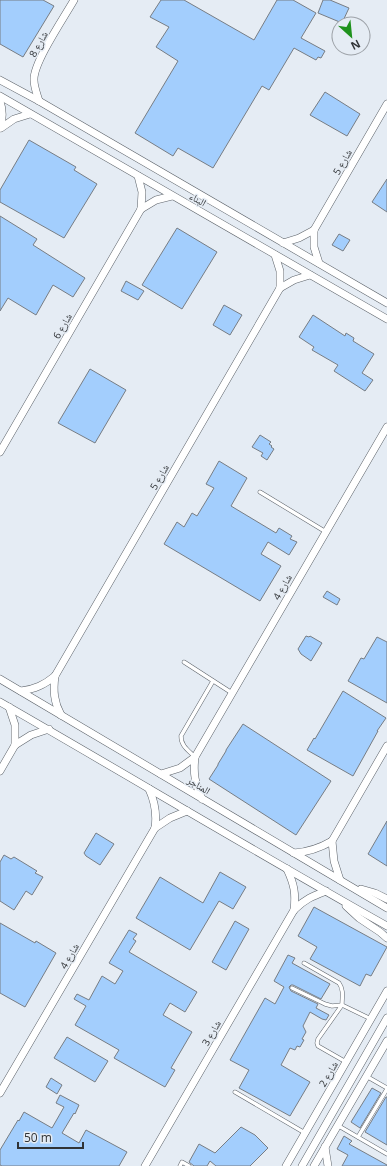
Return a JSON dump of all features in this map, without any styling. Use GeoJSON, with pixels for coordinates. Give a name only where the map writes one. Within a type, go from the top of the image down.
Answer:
{"type":"FeatureCollection","features":[{"type":"Feature","properties":{"kind":"street","name":"شارع 8"},"geometry":{"type":"LineString","coordinates":[[39,101],[34,83],[35,70],[74,0]]}},
{"type":"Feature","properties":{"kind":"street","name":"البناء"},"geometry":{"type":"LineString","coordinates":[[0,80],[39,101],[387,303]]}},
{"type":"Feature","properties":{"kind":"street","name":"البناء"},"geometry":{"type":"LineString","coordinates":[[0,96],[387,320]]}},
{"type":"Feature","properties":{"kind":"street"},"geometry":{"type":"LineString","coordinates":[[0,101],[2,115],[0,128]]}},
{"type":"Feature","properties":{"kind":"street","name":"شارع 5"},"geometry":{"type":"LineString","coordinates":[[314,230],[385,113],[387,104]]}},
{"type":"Feature","properties":{"kind":"street"},"geometry":{"type":"LineString","coordinates":[[0,128],[14,119],[30,114]]}},
{"type":"Feature","properties":{"kind":"street","name":"شارع 6"},"geometry":{"type":"LineString","coordinates":[[0,452],[141,210],[143,201],[138,176]]}},
{"type":"Feature","properties":{"kind":"street","name":"شارع 6"},"geometry":{"type":"LineString","coordinates":[[141,210],[156,200],[172,196]]}},
{"type":"Feature","properties":{"kind":"street"},"geometry":{"type":"LineString","coordinates":[[283,243],[299,238],[314,230],[314,247],[319,263]]}},
{"type":"Feature","properties":{"kind":"street"},"geometry":{"type":"LineString","coordinates":[[275,255],[280,271],[280,288],[294,280],[310,275]]}},
{"type":"Feature","properties":{"kind":"street","name":"شارع 5"},"geometry":{"type":"LineString","coordinates":[[21,691],[39,687],[48,683],[55,676],[280,288]]}},
{"type":"Feature","properties":{"kind":"street","name":"شارع 4"},"geometry":{"type":"LineString","coordinates":[[161,774],[180,768],[195,757],[387,427]]}},
{"type":"Feature","properties":{"kind":"street","name":"شارع 5"},"geometry":{"type":"LineString","coordinates":[[55,676],[54,696],[56,706],[61,715]]}},
{"type":"Feature","properties":{"kind":"street","name":"المناجر"},"geometry":{"type":"LineString","coordinates":[[0,679],[387,908]]}},
{"type":"Feature","properties":{"kind":"street"},"geometry":{"type":"LineString","coordinates":[[0,702],[387,926]]}},
{"type":"Feature","properties":{"kind":"street"},"geometry":{"type":"LineString","coordinates":[[9,707],[15,725],[15,745]]}},
{"type":"Feature","properties":{"kind":"street"},"geometry":{"type":"LineString","coordinates":[[0,771],[15,745],[31,735],[49,729]]}},
{"type":"Feature","properties":{"kind":"street"},"geometry":{"type":"LineString","coordinates":[[293,853],[314,850],[332,841],[387,746]]}},
{"type":"Feature","properties":{"kind":"street","name":"شارع 4"},"geometry":{"type":"LineString","coordinates":[[195,757],[194,777],[202,799]]}},
{"type":"Feature","properties":{"kind":"street","name":"شارع 4"},"geometry":{"type":"LineString","coordinates":[[0,1093],[155,828],[156,808],[149,789]]}},
{"type":"Feature","properties":{"kind":"street","name":"شارع 4"},"geometry":{"type":"LineString","coordinates":[[155,828],[170,818],[187,811]]}},
{"type":"Feature","properties":{"kind":"street"},"geometry":{"type":"LineString","coordinates":[[332,841],[334,861],[340,880]]}},
{"type":"Feature","properties":{"kind":"street","name":"شارع 3"},"geometry":{"type":"LineString","coordinates":[[287,869],[293,881],[295,890],[294,910]]}},
{"type":"Feature","properties":{"kind":"street"},"geometry":{"type":"LineString","coordinates":[[354,888],[374,893],[387,899]]}},
{"type":"Feature","properties":{"kind":"street","name":"شارع 3"},"geometry":{"type":"LineString","coordinates":[[145,1166],[294,910],[307,899],[326,891]]}},
{"type":"Feature","properties":{"kind":"street"},"geometry":{"type":"LineString","coordinates":[[337,898],[359,918],[387,938]]}},
{"type":"Feature","properties":{"kind":"street","name":"شارع 2"},"geometry":{"type":"LineString","coordinates":[[286,1166],[387,992]]}},
{"type":"Feature","properties":{"kind":"street"},"geometry":{"type":"LineString","coordinates":[[302,1166],[387,1018]]}},
{"type":"Feature","properties":{"kind":"street"},"geometry":{"type":"LineString","coordinates":[[314,1166],[387,1041]]}},
{"type":"Feature","properties":{"kind":"street"},"geometry":{"type":"LineString","coordinates":[[325,1147],[328,1166]]}},
{"type":"Feature","properties":{"kind":"lane"},"geometry":{"type":"LineString","coordinates":[[260,492],[326,532]]}},
{"type":"Feature","properties":{"kind":"lane"},"geometry":{"type":"LineString","coordinates":[[184,662],[232,693]]}},
{"type":"Feature","properties":{"kind":"lane"},"geometry":{"type":"LineString","coordinates":[[195,757],[181,742],[181,736],[214,681]]}},
{"type":"Feature","properties":{"kind":"lane"},"geometry":{"type":"LineString","coordinates":[[304,963],[340,983],[342,987],[342,1005],[318,1039],[317,1043],[318,1046],[346,1062]]}},
{"type":"Feature","properties":{"kind":"lane"},"geometry":{"type":"LineString","coordinates":[[292,988],[325,1004],[332,1006],[342,1005],[371,1019]]}},
{"type":"Feature","properties":{"kind":"lane"},"geometry":{"type":"LineString","coordinates":[[358,1137],[387,1088],[366,1076]]}},
{"type":"Feature","properties":{"kind":"lane"},"geometry":{"type":"LineString","coordinates":[[235,1092],[305,1133]]}},
{"type":"Feature","properties":{"kind":"lane"},"geometry":{"type":"LineString","coordinates":[[338,1125],[387,1154]]}},
{"type":"Feature","properties":{"kind":"lane"},"geometry":{"type":"LineString","coordinates":[[180,1166],[182,1162],[188,1166]]}},
{"type":"Feature","properties":{"kind":"building"},"geometry":{"type":"Polygon","coordinates":[[[0,0],[43,0],[54,6],[23,57],[0,44],[0,0]]]}},
{"type":"Feature","properties":{"kind":"building"},"geometry":{"type":"Polygon","coordinates":[[[161,0],[184,0],[254,40],[277,0],[293,0],[316,13],[301,38],[325,51],[321,58],[318,57],[316,60],[294,48],[269,90],[262,86],[213,168],[178,148],[173,156],[135,133],[178,61],[156,47],[169,27],[150,17],[161,0]]]}},
{"type":"Feature","properties":{"kind":"building"},"geometry":{"type":"Polygon","coordinates":[[[323,0],[330,0],[349,8],[345,16],[331,16],[331,18],[318,13],[323,0]]]}},
{"type":"Feature","properties":{"kind":"building"},"geometry":{"type":"Polygon","coordinates":[[[325,92],[360,114],[347,136],[310,115],[325,92]]]}},
{"type":"Feature","properties":{"kind":"building"},"geometry":{"type":"Polygon","coordinates":[[[29,140],[76,167],[74,170],[97,184],[64,238],[0,202],[0,190],[29,140]]]}},
{"type":"Feature","properties":{"kind":"building"},"geometry":{"type":"Polygon","coordinates":[[[387,179],[387,212],[372,202],[387,179]]]}},
{"type":"Feature","properties":{"kind":"building"},"geometry":{"type":"Polygon","coordinates":[[[0,216],[37,239],[33,245],[85,278],[73,297],[53,285],[36,315],[8,298],[0,311],[0,216]]]}},
{"type":"Feature","properties":{"kind":"building"},"geometry":{"type":"Polygon","coordinates":[[[177,228],[217,252],[182,309],[142,285],[177,228]]]}},
{"type":"Feature","properties":{"kind":"building"},"geometry":{"type":"Polygon","coordinates":[[[339,234],[350,240],[343,251],[332,245],[339,234]]]}},
{"type":"Feature","properties":{"kind":"building"},"geometry":{"type":"Polygon","coordinates":[[[126,281],[144,291],[138,300],[121,291],[126,281]]]}},
{"type":"Feature","properties":{"kind":"building"},"geometry":{"type":"Polygon","coordinates":[[[224,305],[242,315],[230,335],[213,325],[224,305]]]}},
{"type":"Feature","properties":{"kind":"building"},"geometry":{"type":"Polygon","coordinates":[[[313,315],[345,336],[346,333],[354,338],[353,341],[374,354],[362,373],[373,380],[365,391],[334,371],[338,365],[312,350],[314,347],[299,337],[313,315]]]}},
{"type":"Feature","properties":{"kind":"building"},"geometry":{"type":"Polygon","coordinates":[[[90,369],[126,390],[95,443],[58,423],[90,369]]]}},
{"type":"Feature","properties":{"kind":"building"},"geometry":{"type":"Polygon","coordinates":[[[260,435],[271,442],[269,444],[274,449],[267,460],[261,456],[263,453],[252,447],[260,435]]]}},
{"type":"Feature","properties":{"kind":"building"},"geometry":{"type":"Polygon","coordinates":[[[219,461],[247,478],[231,506],[276,533],[279,528],[292,536],[290,539],[297,542],[289,555],[268,542],[261,554],[281,566],[260,601],[164,544],[177,522],[184,527],[192,513],[197,516],[214,488],[206,484],[219,461]]]}},
{"type":"Feature","properties":{"kind":"building"},"geometry":{"type":"Polygon","coordinates":[[[327,591],[340,599],[337,605],[323,597],[327,591]]]}},
{"type":"Feature","properties":{"kind":"building"},"geometry":{"type":"Polygon","coordinates":[[[306,636],[310,636],[322,643],[311,661],[301,654],[298,649],[306,636]]]}},
{"type":"Feature","properties":{"kind":"building"},"geometry":{"type":"Polygon","coordinates":[[[377,637],[387,642],[387,703],[348,681],[361,658],[364,659],[377,637]]]}},
{"type":"Feature","properties":{"kind":"building"},"geometry":{"type":"Polygon","coordinates":[[[343,691],[386,718],[377,731],[353,776],[307,750],[343,691]]]}},
{"type":"Feature","properties":{"kind":"building"},"geometry":{"type":"Polygon","coordinates":[[[243,724],[331,781],[296,835],[209,779],[243,724]]]}},
{"type":"Feature","properties":{"kind":"building"},"geometry":{"type":"Polygon","coordinates":[[[387,821],[387,866],[368,854],[387,821]]]}},
{"type":"Feature","properties":{"kind":"building"},"geometry":{"type":"Polygon","coordinates":[[[96,833],[114,844],[100,865],[84,853],[96,833]]]}},
{"type":"Feature","properties":{"kind":"building"},"geometry":{"type":"Polygon","coordinates":[[[4,855],[11,859],[14,857],[37,871],[35,873],[43,877],[32,895],[26,891],[14,910],[0,901],[0,862],[4,855]]]}},
{"type":"Feature","properties":{"kind":"building"},"geometry":{"type":"Polygon","coordinates":[[[220,872],[246,887],[233,909],[219,901],[190,950],[136,918],[160,877],[203,903],[220,872]]]}},
{"type":"Feature","properties":{"kind":"building"},"geometry":{"type":"Polygon","coordinates":[[[314,907],[387,947],[371,976],[366,974],[360,986],[310,959],[317,947],[298,936],[314,907]]]}},
{"type":"Feature","properties":{"kind":"building"},"geometry":{"type":"Polygon","coordinates":[[[235,921],[249,929],[226,970],[212,962],[235,921]]]}},
{"type":"Feature","properties":{"kind":"building"},"geometry":{"type":"Polygon","coordinates":[[[0,923],[56,953],[25,1007],[0,993],[0,923]]]}},
{"type":"Feature","properties":{"kind":"building"},"geometry":{"type":"Polygon","coordinates":[[[129,930],[137,934],[133,939],[136,941],[129,952],[197,992],[185,1012],[170,1003],[163,1015],[192,1032],[171,1068],[175,1070],[165,1087],[114,1058],[119,1050],[75,1025],[86,1006],[74,999],[77,994],[89,1000],[102,976],[115,984],[123,971],[109,963],[129,930]]]}},
{"type":"Feature","properties":{"kind":"building"},"geometry":{"type":"Polygon","coordinates":[[[288,955],[295,958],[292,963],[330,984],[321,999],[293,985],[289,987],[291,991],[318,1004],[316,1008],[329,1015],[326,1020],[310,1012],[303,1026],[306,1032],[302,1039],[304,1040],[300,1047],[297,1046],[295,1050],[290,1048],[281,1065],[310,1082],[290,1116],[239,1088],[249,1070],[230,1060],[265,998],[275,1004],[284,987],[274,981],[288,955]]]}},
{"type":"Feature","properties":{"kind":"building"},"geometry":{"type":"Polygon","coordinates":[[[67,1037],[108,1061],[95,1082],[54,1058],[67,1037]]]}},
{"type":"Feature","properties":{"kind":"building"},"geometry":{"type":"Polygon","coordinates":[[[51,1078],[62,1085],[57,1094],[46,1087],[51,1078]]]}},
{"type":"Feature","properties":{"kind":"building"},"geometry":{"type":"Polygon","coordinates":[[[372,1088],[381,1093],[360,1128],[351,1122],[372,1088]]]}},
{"type":"Feature","properties":{"kind":"building"},"geometry":{"type":"Polygon","coordinates":[[[60,1095],[79,1105],[75,1114],[74,1113],[62,1133],[79,1143],[86,1130],[127,1152],[119,1166],[0,1165],[0,1150],[24,1112],[52,1128],[64,1107],[56,1103],[60,1095]]]}},
{"type":"Feature","properties":{"kind":"building"},"geometry":{"type":"Polygon","coordinates":[[[387,1097],[387,1145],[365,1132],[387,1097]]]}},
{"type":"Feature","properties":{"kind":"building"},"geometry":{"type":"Polygon","coordinates":[[[241,1127],[255,1135],[268,1148],[250,1166],[216,1166],[210,1161],[207,1166],[194,1166],[189,1162],[199,1144],[215,1153],[241,1127]]]}},
{"type":"Feature","properties":{"kind":"building"},"geometry":{"type":"Polygon","coordinates":[[[344,1136],[352,1141],[349,1144],[387,1166],[342,1166],[348,1155],[337,1149],[344,1136]]]}}]}
